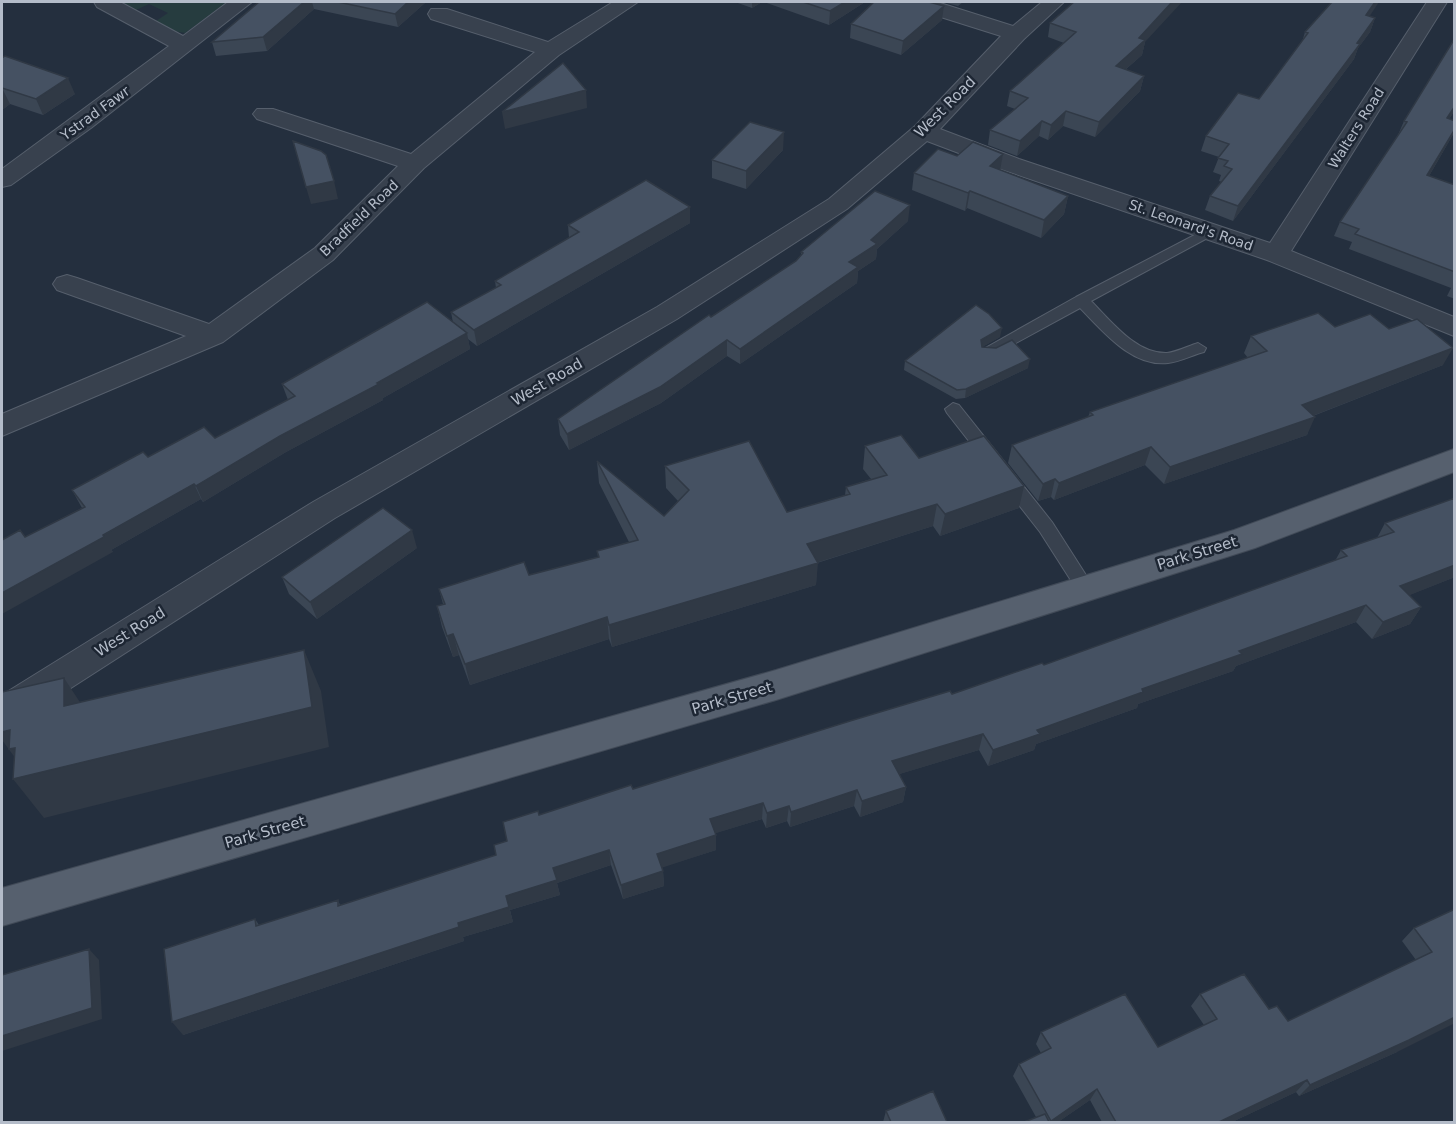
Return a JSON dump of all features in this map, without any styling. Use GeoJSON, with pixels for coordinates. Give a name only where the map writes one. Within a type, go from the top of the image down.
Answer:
{"type":"FeatureCollection","features":[{"type":"Feature","properties":{"kind":"main road","name":"Park Street"},"geometry":{"type":"LineString","coordinates":[[2,907],[776,685],[1244,539],[1455,460]]}},
{"type":"Feature","properties":{"kind":"street"},"geometry":{"type":"LineString","coordinates":[[105,2],[185,46]]}},
{"type":"Feature","properties":{"kind":"street","name":"Ystrad Fawr"},"geometry":{"type":"LineString","coordinates":[[2,179],[185,46],[241,2]]}},
{"type":"Feature","properties":{"kind":"street","name":"Bradfield Road"},"geometry":{"type":"LineString","coordinates":[[2,426],[213,335],[324,254],[415,163],[551,50],[627,2]]}},
{"type":"Feature","properties":{"kind":"street"},"geometry":{"type":"LineString","coordinates":[[917,2],[1016,34]]}},
{"type":"Feature","properties":{"kind":"street","name":"West Road"},"geometry":{"type":"LineString","coordinates":[[2,713],[324,510],[667,313],[838,204],[924,131],[1016,34],[1054,2]]}},
{"type":"Feature","properties":{"kind":"street","name":"Walters Road"},"geometry":{"type":"LineString","coordinates":[[1276,254],[1434,2]]}},
{"type":"Feature","properties":{"kind":"street"},"geometry":{"type":"LineString","coordinates":[[439,14],[551,50]]}},
{"type":"Feature","properties":{"kind":"street"},"geometry":{"type":"LineString","coordinates":[[265,114],[415,163]]}},
{"type":"Feature","properties":{"kind":"street","name":"St. Leonard's Road"},"geometry":{"type":"LineString","coordinates":[[924,131],[1276,254],[1455,327]]}},
{"type":"Feature","properties":{"kind":"street"},"geometry":{"type":"LineString","coordinates":[[67,284],[213,335]]}},
{"type":"Feature","properties":{"kind":"lane"},"geometry":{"type":"LineString","coordinates":[[988,351],[1208,232]]}},
{"type":"Feature","properties":{"kind":"lane"},"geometry":{"type":"LineString","coordinates":[[1081,300],[1128,344],[1148,355],[1167,358],[1198,348]]}},
{"type":"Feature","properties":{"kind":"lane"},"geometry":{"type":"LineString","coordinates":[[953,409],[1046,527],[1085,588]]}},
{"type":"Feature","properties":{"kind":"green space"},"geometry":{"type":"Polygon","coordinates":[[[122,2],[227,2],[185,33],[174,31],[156,21],[168,13],[149,4],[136,10],[122,2]]]}},
{"type":"Feature","properties":{"kind":"building"},"geometry":{"type":"Polygon","coordinates":[[[259,2],[304,2],[263,37],[212,42],[259,2]]]}},
{"type":"Feature","properties":{"kind":"building"},"geometry":{"type":"Polygon","coordinates":[[[338,2],[408,2],[395,14],[338,2]]]}},
{"type":"Feature","properties":{"kind":"building"},"geometry":{"type":"Polygon","coordinates":[[[803,2],[845,2],[830,11],[803,2]]]}},
{"type":"Feature","properties":{"kind":"building"},"geometry":{"type":"Polygon","coordinates":[[[874,2],[929,2],[944,6],[903,41],[851,24],[874,2]]]}},
{"type":"Feature","properties":{"kind":"building"},"geometry":{"type":"Polygon","coordinates":[[[1074,2],[1172,2],[1139,38],[1145,40],[1116,66],[1144,76],[1099,122],[1066,111],[1051,125],[1042,121],[1020,141],[990,130],[1028,98],[1010,91],[1076,32],[1050,23],[1074,2]]]}},
{"type":"Feature","properties":{"kind":"building"},"geometry":{"type":"Polygon","coordinates":[[[1332,2],[1375,2],[1366,15],[1375,18],[1357,43],[1360,44],[1238,206],[1210,196],[1232,169],[1224,166],[1228,161],[1218,158],[1229,144],[1206,136],[1238,93],[1259,99],[1308,33],[1305,32],[1332,2]]]}},
{"type":"Feature","properties":{"kind":"building"},"geometry":{"type":"Polygon","coordinates":[[[1455,38],[1455,106],[1447,118],[1455,121],[1455,129],[1427,175],[1455,185],[1455,272],[1355,234],[1359,229],[1340,222],[1407,122],[1404,121],[1455,38]]]}},
{"type":"Feature","properties":{"kind":"building"},"geometry":{"type":"Polygon","coordinates":[[[5,56],[68,78],[36,99],[2,88],[2,58],[5,56]]]}},
{"type":"Feature","properties":{"kind":"building"},"geometry":{"type":"Polygon","coordinates":[[[563,63],[586,90],[502,112],[563,63]]]}},
{"type":"Feature","properties":{"kind":"building"},"geometry":{"type":"Polygon","coordinates":[[[750,122],[784,132],[746,171],[712,160],[750,122]]]}},
{"type":"Feature","properties":{"kind":"building"},"geometry":{"type":"Polygon","coordinates":[[[293,141],[326,155],[334,181],[306,187],[293,141]]]}},
{"type":"Feature","properties":{"kind":"building"},"geometry":{"type":"Polygon","coordinates":[[[973,142],[1003,154],[990,166],[1068,196],[1044,220],[970,191],[968,193],[914,173],[938,149],[957,156],[973,142]]]}},
{"type":"Feature","properties":{"kind":"building"},"geometry":{"type":"Polygon","coordinates":[[[646,180],[690,207],[474,330],[451,312],[501,285],[495,281],[579,232],[568,225],[646,180]]]}},
{"type":"Feature","properties":{"kind":"building"},"geometry":{"type":"Polygon","coordinates":[[[875,191],[910,205],[871,240],[877,244],[849,262],[858,267],[740,349],[727,340],[660,387],[567,434],[558,419],[709,315],[711,317],[796,261],[803,253],[801,252],[875,191]]]}},
{"type":"Feature","properties":{"kind":"building"},"geometry":{"type":"Polygon","coordinates":[[[427,302],[467,333],[2,593],[2,540],[20,530],[25,537],[85,507],[72,490],[143,452],[148,457],[204,427],[215,438],[295,396],[282,384],[427,302]]]}},
{"type":"Feature","properties":{"kind":"building"},"geometry":{"type":"Polygon","coordinates":[[[976,305],[989,314],[1002,328],[981,340],[982,347],[996,348],[1012,340],[1030,359],[966,389],[957,390],[905,361],[976,305]]]}},
{"type":"Feature","properties":{"kind":"building"},"geometry":{"type":"Polygon","coordinates":[[[1318,313],[1335,327],[1370,314],[1389,329],[1417,319],[1453,348],[1302,405],[1315,417],[1170,467],[1151,447],[1059,483],[1055,479],[1043,484],[1012,445],[1093,415],[1090,412],[1267,351],[1251,336],[1318,313]]]}},
{"type":"Feature","properties":{"kind":"building"},"geometry":{"type":"Polygon","coordinates":[[[901,435],[919,458],[984,436],[1024,486],[945,514],[937,504],[807,544],[818,563],[609,625],[607,617],[465,664],[453,634],[447,636],[437,606],[445,604],[439,589],[524,562],[529,575],[599,557],[597,551],[638,540],[597,461],[664,516],[689,490],[665,466],[749,441],[787,512],[850,494],[846,487],[887,475],[865,446],[901,435]]]}},
{"type":"Feature","properties":{"kind":"building"},"geometry":{"type":"Polygon","coordinates":[[[1455,498],[1455,565],[1400,586],[1421,607],[1383,622],[1366,605],[1239,651],[1242,654],[1142,689],[1143,692],[1037,730],[1040,734],[993,750],[983,734],[892,761],[906,787],[862,801],[857,790],[791,812],[789,806],[767,813],[763,803],[710,819],[716,835],[657,854],[663,871],[621,885],[609,850],[553,868],[557,880],[506,896],[509,907],[458,923],[459,927],[172,1022],[164,949],[255,919],[256,926],[338,900],[338,906],[496,855],[494,845],[507,841],[503,822],[538,811],[539,815],[631,785],[633,789],[950,691],[952,694],[1042,663],[1044,665],[1347,556],[1341,550],[1394,532],[1385,523],[1455,498]]]}},
{"type":"Feature","properties":{"kind":"building"},"geometry":{"type":"Polygon","coordinates":[[[383,508],[412,530],[310,602],[282,577],[383,508]]]}},
{"type":"Feature","properties":{"kind":"building"},"geometry":{"type":"Polygon","coordinates":[[[304,650],[312,707],[13,779],[15,748],[9,749],[10,730],[2,732],[2,692],[64,678],[64,706],[304,650]]]}},
{"type":"Feature","properties":{"kind":"building"},"geometry":{"type":"Polygon","coordinates":[[[1455,909],[1455,1017],[1310,1085],[1307,1080],[1219,1122],[1116,1122],[1097,1089],[1051,1121],[1019,1064],[1051,1048],[1041,1032],[1125,994],[1158,1047],[1217,1019],[1200,994],[1244,974],[1269,1009],[1277,1006],[1288,1021],[1432,952],[1414,928],[1455,909]]]}},
{"type":"Feature","properties":{"kind":"building"},"geometry":{"type":"Polygon","coordinates":[[[89,949],[92,1008],[2,1036],[2,975],[89,949]]]}},
{"type":"Feature","properties":{"kind":"building"},"geometry":{"type":"Polygon","coordinates":[[[933,1091],[947,1122],[891,1122],[886,1111],[933,1091]]]}},
{"type":"Feature","properties":{"kind":"building"},"geometry":{"type":"Polygon","coordinates":[[[1045,1114],[1049,1122],[1024,1122],[1045,1114]]]}}]}
